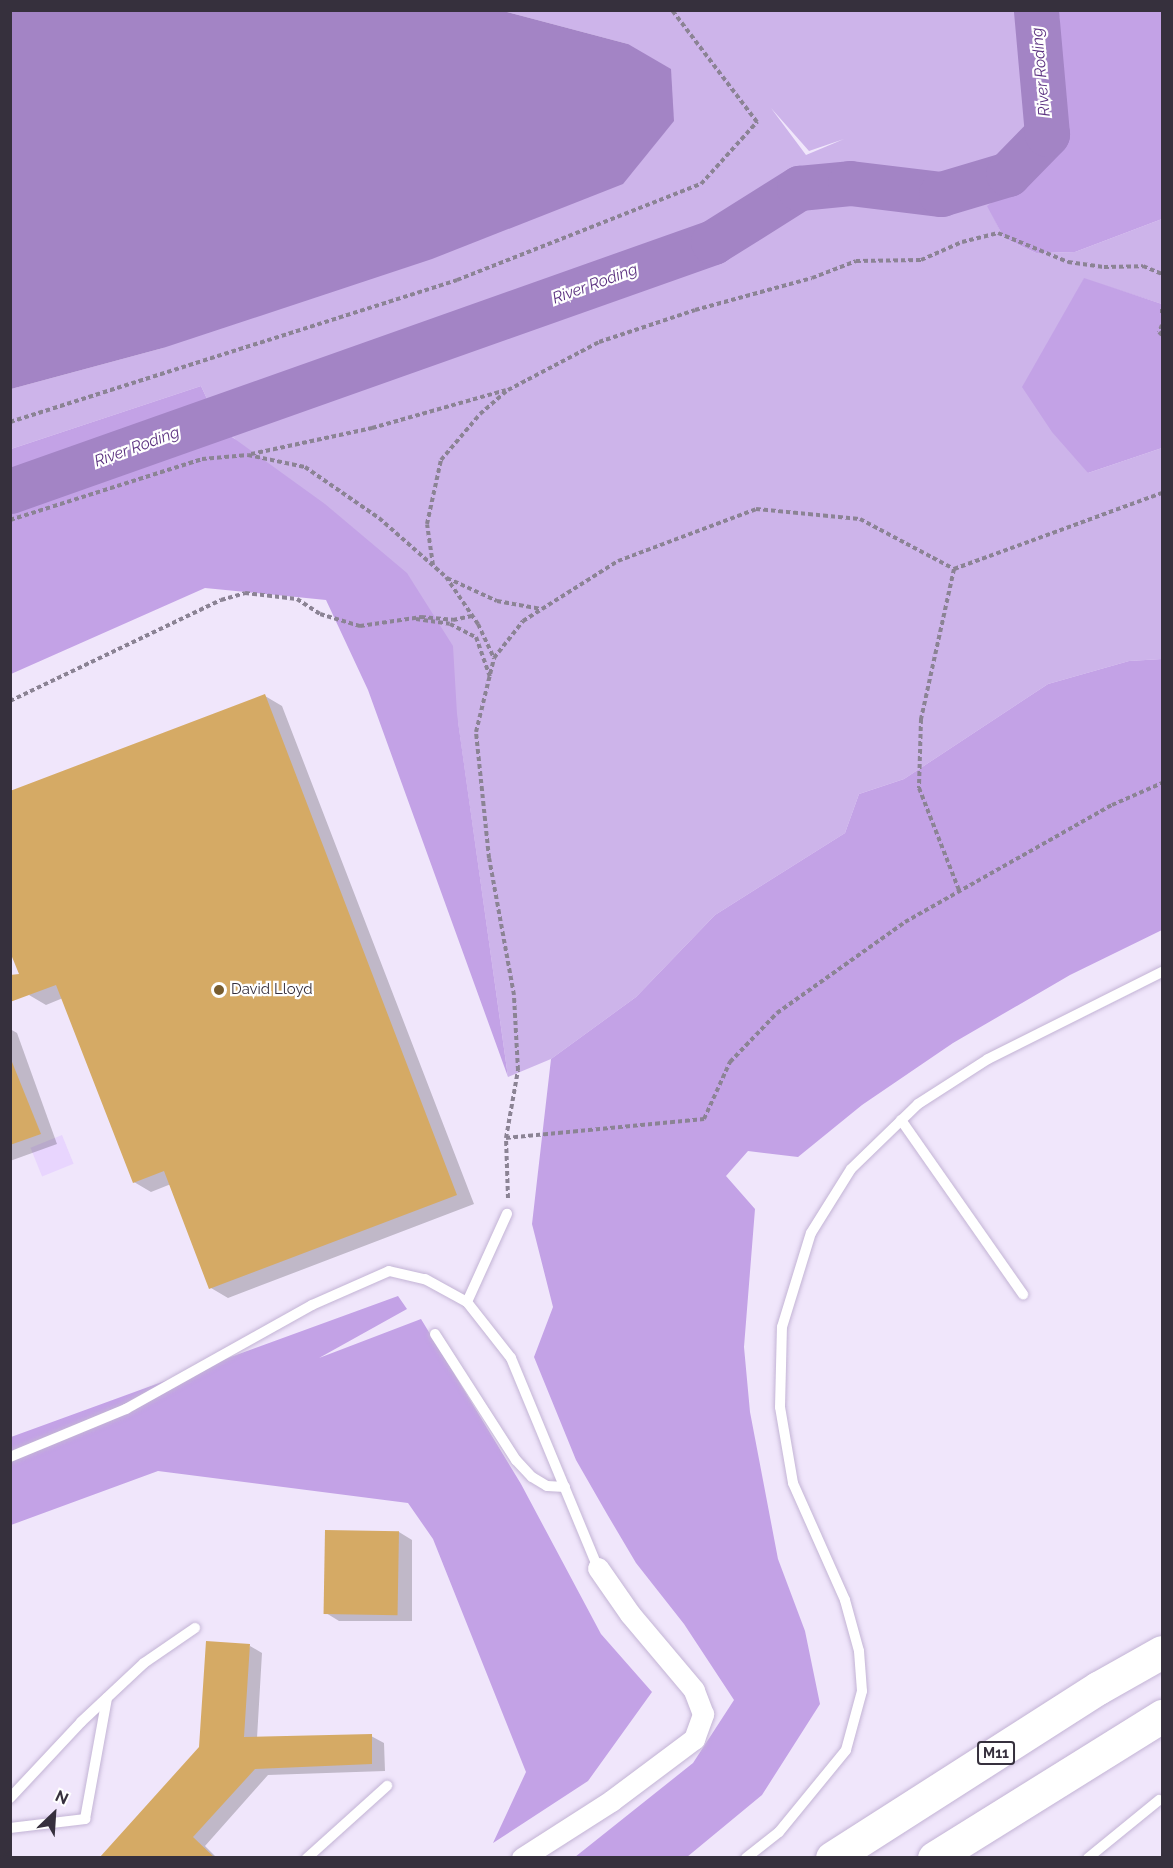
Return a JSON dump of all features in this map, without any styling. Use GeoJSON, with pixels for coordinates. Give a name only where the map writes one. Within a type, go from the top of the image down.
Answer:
{"type":"FeatureCollection","features":[{"type":"Feature","properties":{"kind":"highway","name":"M11"},"geometry":{"type":"LineString","coordinates":[[832,1857],[1098,1688],[1162,1652]]}},
{"type":"Feature","properties":{"kind":"highway"},"geometry":{"type":"LineString","coordinates":[[934,1857],[1162,1716]]}},
{"type":"Feature","properties":{"kind":"street"},"geometry":{"type":"LineString","coordinates":[[522,1857],[612,1801],[694,1739],[703,1714],[694,1690],[630,1614],[598,1568]]}},
{"type":"Feature","properties":{"kind":"lane"},"geometry":{"type":"LineString","coordinates":[[746,1857],[779,1832],[846,1750],[861,1691],[859,1652],[845,1600],[793,1483],[780,1407],[782,1327],[811,1233],[851,1169],[918,1104],[988,1059],[1162,972]]}},
{"type":"Feature","properties":{"kind":"lane"},"geometry":{"type":"LineString","coordinates":[[901,1120],[1023,1294]]}},
{"type":"Feature","properties":{"kind":"lane"},"geometry":{"type":"LineString","coordinates":[[467,1302],[507,1214]]}},
{"type":"Feature","properties":{"kind":"lane"},"geometry":{"type":"LineString","coordinates":[[10,1456],[126,1409],[312,1305],[389,1271],[425,1279],[467,1302],[511,1358],[598,1568]]}},
{"type":"Feature","properties":{"kind":"lane"},"geometry":{"type":"LineString","coordinates":[[435,1334],[516,1460],[532,1478],[547,1486],[565,1487]]}},
{"type":"Feature","properties":{"kind":"lane"},"geometry":{"type":"LineString","coordinates":[[10,1798],[144,1663],[195,1628]]}},
{"type":"Feature","properties":{"kind":"lane"},"geometry":{"type":"LineString","coordinates":[[10,1828],[85,1819],[107,1698]]}},
{"type":"Feature","properties":{"kind":"lane"},"geometry":{"type":"LineString","coordinates":[[307,1857],[387,1786]]}},
{"type":"Feature","properties":{"kind":"lane"},"geometry":{"type":"LineString","coordinates":[[1088,1857],[1159,1800]]}},
{"type":"Feature","properties":{"kind":"path"},"geometry":{"type":"LineString","coordinates":[[10,422],[458,280],[701,184],[757,122],[672,10]]}},
{"type":"Feature","properties":{"kind":"path"},"geometry":{"type":"LineString","coordinates":[[10,519],[202,459],[248,455],[372,428],[508,390],[599,342],[695,309],[812,278],[856,261],[921,260],[962,242],[998,233],[1068,262],[1104,267],[1143,266],[1162,274]]}},
{"type":"Feature","properties":{"kind":"path"},"geometry":{"type":"LineString","coordinates":[[1162,309],[1162,315]]}},
{"type":"Feature","properties":{"kind":"path"},"geometry":{"type":"LineString","coordinates":[[1162,325],[1159,332],[1162,335]]}},
{"type":"Feature","properties":{"kind":"path"},"geometry":{"type":"LineString","coordinates":[[433,565],[427,524],[441,460],[480,414],[508,390]]}},
{"type":"Feature","properties":{"kind":"path"},"geometry":{"type":"LineString","coordinates":[[248,455],[306,467],[379,518],[446,577],[472,616],[494,658]]}},
{"type":"Feature","properties":{"kind":"path"},"geometry":{"type":"LineString","coordinates":[[507,1214],[506,1138],[518,1070],[514,995],[489,858],[476,732],[494,658],[523,621],[618,561],[756,509],[860,519],[954,569],[1162,493]]}},
{"type":"Feature","properties":{"kind":"path"},"geometry":{"type":"LineString","coordinates":[[954,569],[921,719],[919,788],[959,891]]}},
{"type":"Feature","properties":{"kind":"path"},"geometry":{"type":"LineString","coordinates":[[446,577],[497,601],[541,609]]}},
{"type":"Feature","properties":{"kind":"path"},"geometry":{"type":"LineString","coordinates":[[10,701],[221,600],[245,593],[297,599],[320,614],[360,626],[413,618],[453,620],[472,616]]}},
{"type":"Feature","properties":{"kind":"path"},"geometry":{"type":"LineString","coordinates":[[413,618],[450,624],[476,637],[490,677]]}},
{"type":"Feature","properties":{"kind":"path"},"geometry":{"type":"LineString","coordinates":[[506,1138],[704,1119],[730,1062],[777,1013],[905,921],[1113,805],[1162,783]]}},
{"type":"Feature","properties":{"kind":"shaded area"},"geometry":{"type":"Polygon","coordinates":[[[11,10],[503,11],[628,44],[671,69],[674,121],[623,184],[432,259],[163,348],[11,389],[11,10]]]}},
{"type":"Feature","properties":{"kind":"shaded area"},"geometry":{"type":"Polygon","coordinates":[[[503,11],[1053,11],[1060,18],[1057,135],[1048,168],[988,206],[1004,238],[1036,253],[1075,252],[1162,219],[1162,304],[1084,279],[1055,332],[1088,473],[1162,448],[1162,659],[1129,661],[1048,684],[904,779],[859,794],[845,833],[715,915],[636,997],[551,1059],[508,1077],[458,722],[234,438],[221,429],[201,386],[11,449],[11,389],[163,348],[628,44],[503,11]],[[771,108],[806,155],[844,139],[809,151],[771,108]]]}},
{"type":"Feature","properties":{"kind":"shaded area"},"geometry":{"type":"Polygon","coordinates":[[[1053,11],[1162,11],[1162,219],[1075,252],[1036,253],[1004,238],[987,206],[1025,178],[1057,135],[1060,18],[1053,11]]]}},
{"type":"Feature","properties":{"kind":"shaded area"},"geometry":{"type":"Polygon","coordinates":[[[1084,278],[1162,304],[1162,448],[1088,473],[1052,432],[1022,387],[1084,278]]]}},
{"type":"Feature","properties":{"kind":"shaded area"},"geometry":{"type":"Polygon","coordinates":[[[201,386],[221,429],[325,504],[407,573],[453,646],[457,714],[508,1077],[368,690],[326,600],[205,588],[11,674],[11,449],[201,386]]]}},
{"type":"Feature","properties":{"kind":"shaded area"},"geometry":{"type":"Polygon","coordinates":[[[1162,659],[1162,930],[1070,975],[953,1043],[862,1105],[798,1157],[748,1151],[726,1176],[755,1209],[744,1347],[750,1412],[778,1559],[805,1631],[820,1704],[762,1795],[687,1857],[575,1857],[693,1763],[734,1700],[684,1624],[636,1563],[607,1514],[576,1460],[534,1357],[553,1307],[532,1224],[551,1059],[636,997],[715,915],[845,833],[859,794],[904,779],[1048,684],[1129,661],[1162,659]]]}},
{"type":"Feature","properties":{"kind":"shaded area"},"geometry":{"type":"Polygon","coordinates":[[[62,1135],[74,1164],[42,1176],[30,1148],[62,1135]]]}},
{"type":"Feature","properties":{"kind":"shaded area"},"geometry":{"type":"Polygon","coordinates":[[[398,1296],[407,1309],[319,1358],[421,1319],[521,1484],[601,1634],[652,1692],[588,1781],[493,1843],[526,1772],[433,1539],[408,1503],[158,1471],[11,1525],[11,1437],[398,1296]]]}},
{"type":"Feature","properties":{"kind":"building","name":"David Lloyd"},"geometry":{"type":"Polygon","coordinates":[[[265,694],[457,1195],[209,1289],[164,1171],[133,1183],[56,985],[10,1002],[10,975],[19,974],[10,952],[10,791],[265,694]]]}},
{"type":"Feature","properties":{"kind":"building"},"geometry":{"type":"Polygon","coordinates":[[[10,1057],[41,1134],[10,1145],[10,1057]]]}},
{"type":"Feature","properties":{"kind":"building"},"geometry":{"type":"Polygon","coordinates":[[[325,1530],[399,1531],[398,1615],[324,1614],[325,1530]]]}},
{"type":"Feature","properties":{"kind":"building"},"geometry":{"type":"Polygon","coordinates":[[[206,1641],[250,1644],[244,1737],[372,1734],[372,1764],[255,1769],[193,1837],[214,1857],[100,1857],[199,1747],[206,1641]]]}},
{"type":"Feature","properties":{"kind":"waterway","name":"River Roding"},"geometry":{"type":"LineString","coordinates":[[10,491],[713,242],[799,188],[850,183],[941,194],[1008,174],[1047,134],[1036,10]]}},
{"type":"Feature","properties":{"kind":"place","name":"David Lloyd"},"geometry":{"type":"Point","coordinates":[219,990]}}]}
